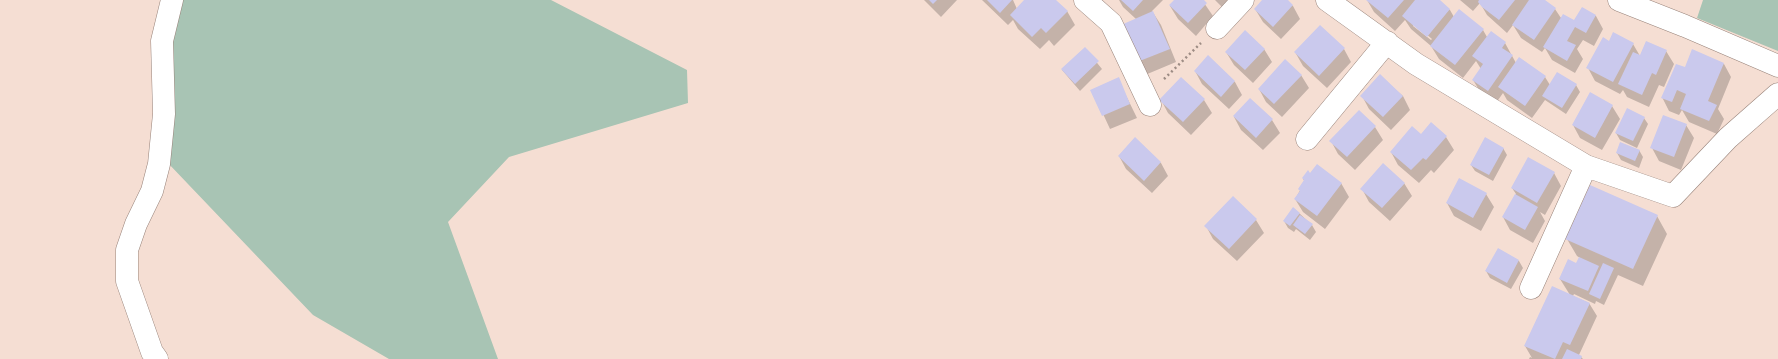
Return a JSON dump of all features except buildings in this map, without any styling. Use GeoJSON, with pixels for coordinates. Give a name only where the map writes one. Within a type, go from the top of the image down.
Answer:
{"type":"FeatureCollection","features":[{"type":"Feature","properties":{"kind":"street"},"geometry":{"type":"LineString","coordinates":[[156,359],[152,352],[127,281],[127,250],[136,224],[152,192],[159,164],[164,114],[162,41],[172,0]]}},
{"type":"Feature","properties":{"kind":"street"},"geometry":{"type":"LineString","coordinates":[[1086,0],[1111,23],[1146,99]]}},
{"type":"Feature","properties":{"kind":"street"},"geometry":{"type":"LineString","coordinates":[[1217,28],[1243,0]]}},
{"type":"Feature","properties":{"kind":"street"},"geometry":{"type":"LineString","coordinates":[[1619,0],[1685,26],[1778,66]]}},
{"type":"Feature","properties":{"kind":"street"},"geometry":{"type":"LineString","coordinates":[[1337,3],[1416,64],[1586,166],[1673,196],[1728,138],[1778,94]]}},
{"type":"Feature","properties":{"kind":"street"},"geometry":{"type":"LineString","coordinates":[[1307,139],[1387,42]]}},
{"type":"Feature","properties":{"kind":"street"},"geometry":{"type":"LineString","coordinates":[[1531,288],[1586,166]]}},
{"type":"Feature","properties":{"kind":"path"},"geometry":{"type":"LineString","coordinates":[[1146,99],[1164,79],[1217,28]]}},
{"type":"Feature","properties":{"kind":"green space"},"geometry":{"type":"Polygon","coordinates":[[[169,0],[551,0],[687,70],[688,103],[509,157],[448,222],[498,359],[389,359],[313,315],[167,162],[169,0]]]}},
{"type":"Feature","properties":{"kind":"green space"},"geometry":{"type":"Polygon","coordinates":[[[1703,0],[1778,0],[1778,51],[1697,18],[1703,0]]]}}]}
